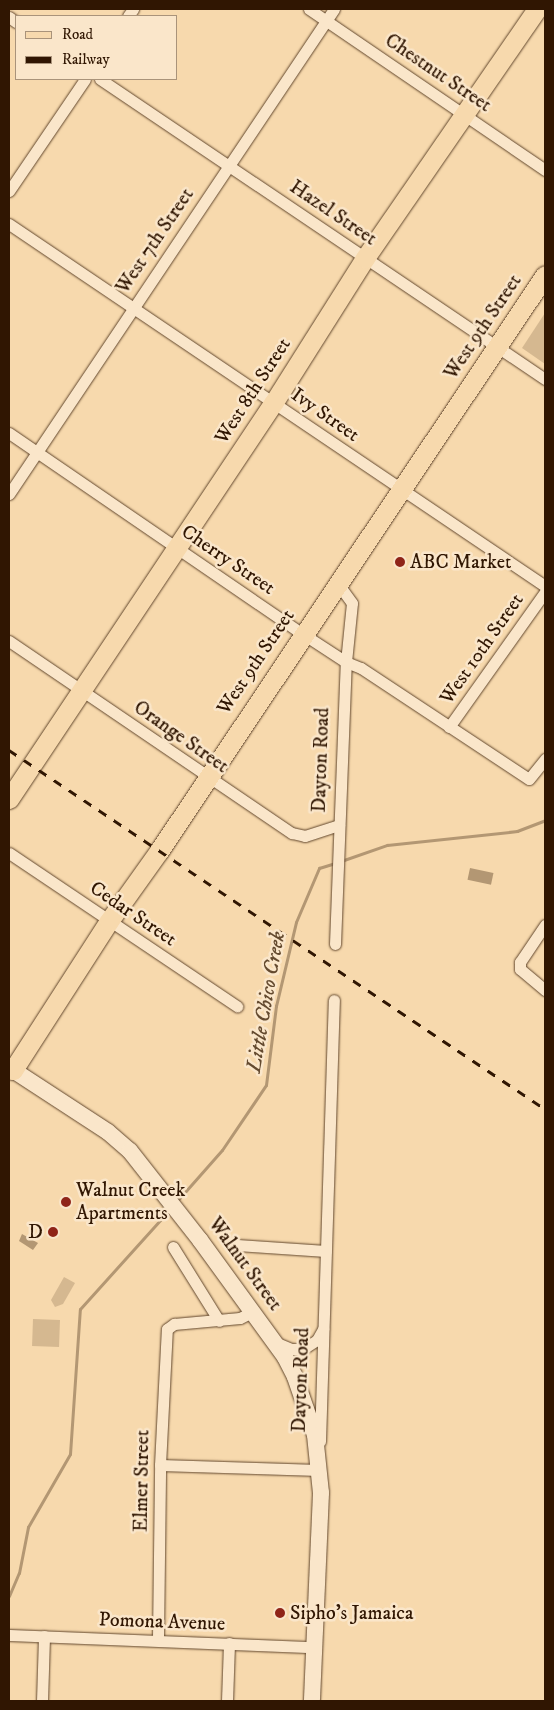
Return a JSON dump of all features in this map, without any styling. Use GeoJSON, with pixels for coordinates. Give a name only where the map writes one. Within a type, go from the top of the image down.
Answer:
{"type":"FeatureCollection","features":[{"type":"Feature","properties":{"kind":"main road","name":"West 8th Street"},"geometry":{"type":"LineString","coordinates":[[9,799],[83,691],[175,546],[274,402],[365,258],[536,9]]}},
{"type":"Feature","properties":{"kind":"main road","name":"West 9th Street"},"geometry":{"type":"LineString","coordinates":[[10,1071],[109,921],[545,275]]}},
{"type":"Feature","properties":{"kind":"street","name":"Chestnut Street"},"geometry":{"type":"LineString","coordinates":[[309,9],[545,170]]}},
{"type":"Feature","properties":{"kind":"street","name":"West 7th Street"},"geometry":{"type":"LineString","coordinates":[[9,494],[334,9]]}},
{"type":"Feature","properties":{"kind":"street"},"geometry":{"type":"LineString","coordinates":[[9,191],[84,80]]}},
{"type":"Feature","properties":{"kind":"street","name":"Hazel Street"},"geometry":{"type":"LineString","coordinates":[[101,80],[545,379]]}},
{"type":"Feature","properties":{"kind":"street","name":"Ivy Street"},"geometry":{"type":"LineString","coordinates":[[9,224],[274,402],[401,491],[545,586]]}},
{"type":"Feature","properties":{"kind":"street","name":"Cherry Street"},"geometry":{"type":"LineString","coordinates":[[9,433],[303,634],[346,662],[361,668],[529,779],[545,760]]}},
{"type":"Feature","properties":{"kind":"street","name":"Dayton Road"},"geometry":{"type":"LineString","coordinates":[[335,944],[346,662],[352,603],[337,582]]}},
{"type":"Feature","properties":{"kind":"street","name":"West 10th Street"},"geometry":{"type":"LineString","coordinates":[[449,727],[545,592]]}},
{"type":"Feature","properties":{"kind":"street","name":"Orange Street"},"geometry":{"type":"LineString","coordinates":[[9,641],[206,778],[292,833],[305,836],[339,824]]}},
{"type":"Feature","properties":{"kind":"street","name":"Cedar Street"},"geometry":{"type":"LineString","coordinates":[[9,853],[237,1006]]}},
{"type":"Feature","properties":{"kind":"street"},"geometry":{"type":"LineString","coordinates":[[545,925],[520,962],[520,969],[545,990]]}},
{"type":"Feature","properties":{"kind":"street","name":"Dayton Road"},"geometry":{"type":"LineString","coordinates":[[312,1701],[321,1493],[319,1470],[334,1000]]}},
{"type":"Feature","properties":{"kind":"street","name":"Walnut Street"},"geometry":{"type":"LineString","coordinates":[[10,1071],[108,1132],[130,1151],[156,1182],[285,1357],[305,1400],[319,1470]]}},
{"type":"Feature","properties":{"kind":"street"},"geometry":{"type":"LineString","coordinates":[[237,1245],[326,1251]]}},
{"type":"Feature","properties":{"kind":"street"},"geometry":{"type":"LineString","coordinates":[[173,1247],[219,1320],[252,1312]]}},
{"type":"Feature","properties":{"kind":"street","name":"Elmer Street"},"geometry":{"type":"LineString","coordinates":[[158,1638],[160,1465],[166,1333],[170,1326],[219,1320]]}},
{"type":"Feature","properties":{"kind":"street"},"geometry":{"type":"LineString","coordinates":[[273,1341],[291,1350],[303,1348],[317,1340],[323,1328]]}},
{"type":"Feature","properties":{"kind":"street"},"geometry":{"type":"LineString","coordinates":[[160,1465],[319,1470]]}},
{"type":"Feature","properties":{"kind":"street","name":"Pomona Avenue"},"geometry":{"type":"LineString","coordinates":[[10,1635],[158,1638],[314,1647]]}},
{"type":"Feature","properties":{"kind":"street"},"geometry":{"type":"LineString","coordinates":[[42,1701],[44,1636]]}},
{"type":"Feature","properties":{"kind":"street"},"geometry":{"type":"LineString","coordinates":[[227,1701],[229,1643]]}},
{"type":"Feature","properties":{"kind":"shaded area"},"geometry":{"type":"Polygon","coordinates":[[[545,313],[545,364],[522,348],[545,313]]]}},
{"type":"Feature","properties":{"kind":"shaded area"},"geometry":{"type":"Polygon","coordinates":[[[470,868],[493,873],[491,885],[468,880],[470,868]]]}},
{"type":"Feature","properties":{"kind":"shaded area"},"geometry":{"type":"Polygon","coordinates":[[[22,1234],[38,1243],[33,1250],[19,1241],[22,1234]]]}},
{"type":"Feature","properties":{"kind":"shaded area"},"geometry":{"type":"Polygon","coordinates":[[[64,1277],[75,1283],[63,1304],[55,1307],[51,1300],[64,1277]]]}},
{"type":"Feature","properties":{"kind":"shaded area"},"geometry":{"type":"Polygon","coordinates":[[[33,1319],[60,1320],[59,1347],[32,1346],[33,1319]]]}},
{"type":"Feature","properties":{"kind":"waterway","name":"Little Chico Creek"},"geometry":{"type":"LineString","coordinates":[[341,861],[387,845],[517,831],[545,820]]}},
{"type":"Feature","properties":{"kind":"waterway","name":"Little Chico Creek"},"geometry":{"type":"LineString","coordinates":[[177,1201],[222,1150],[266,1085],[276,1006],[296,922],[319,868],[335,863]]}},
{"type":"Feature","properties":{"kind":"waterway","name":"Little Chico Creek"},"geometry":{"type":"LineString","coordinates":[[9,1596],[19,1573],[28,1527],[70,1454],[80,1309],[169,1210]]}},
{"type":"Feature","properties":{"kind":"railway"},"geometry":{"type":"LineString","coordinates":[[9,750],[545,1109]]}},
{"type":"Feature","properties":{"kind":"place","name":"ABC Market"},"geometry":{"type":"Point","coordinates":[400,562]}},
{"type":"Feature","properties":{"kind":"place","name":"Walnut Creek Apartments"},"geometry":{"type":"Point","coordinates":[66,1202]}},
{"type":"Feature","properties":{"kind":"place","name":"D"},"geometry":{"type":"Point","coordinates":[53,1232]}},
{"type":"Feature","properties":{"kind":"place","name":"Sipho's Jamaica"},"geometry":{"type":"Point","coordinates":[280,1613]}}]}
